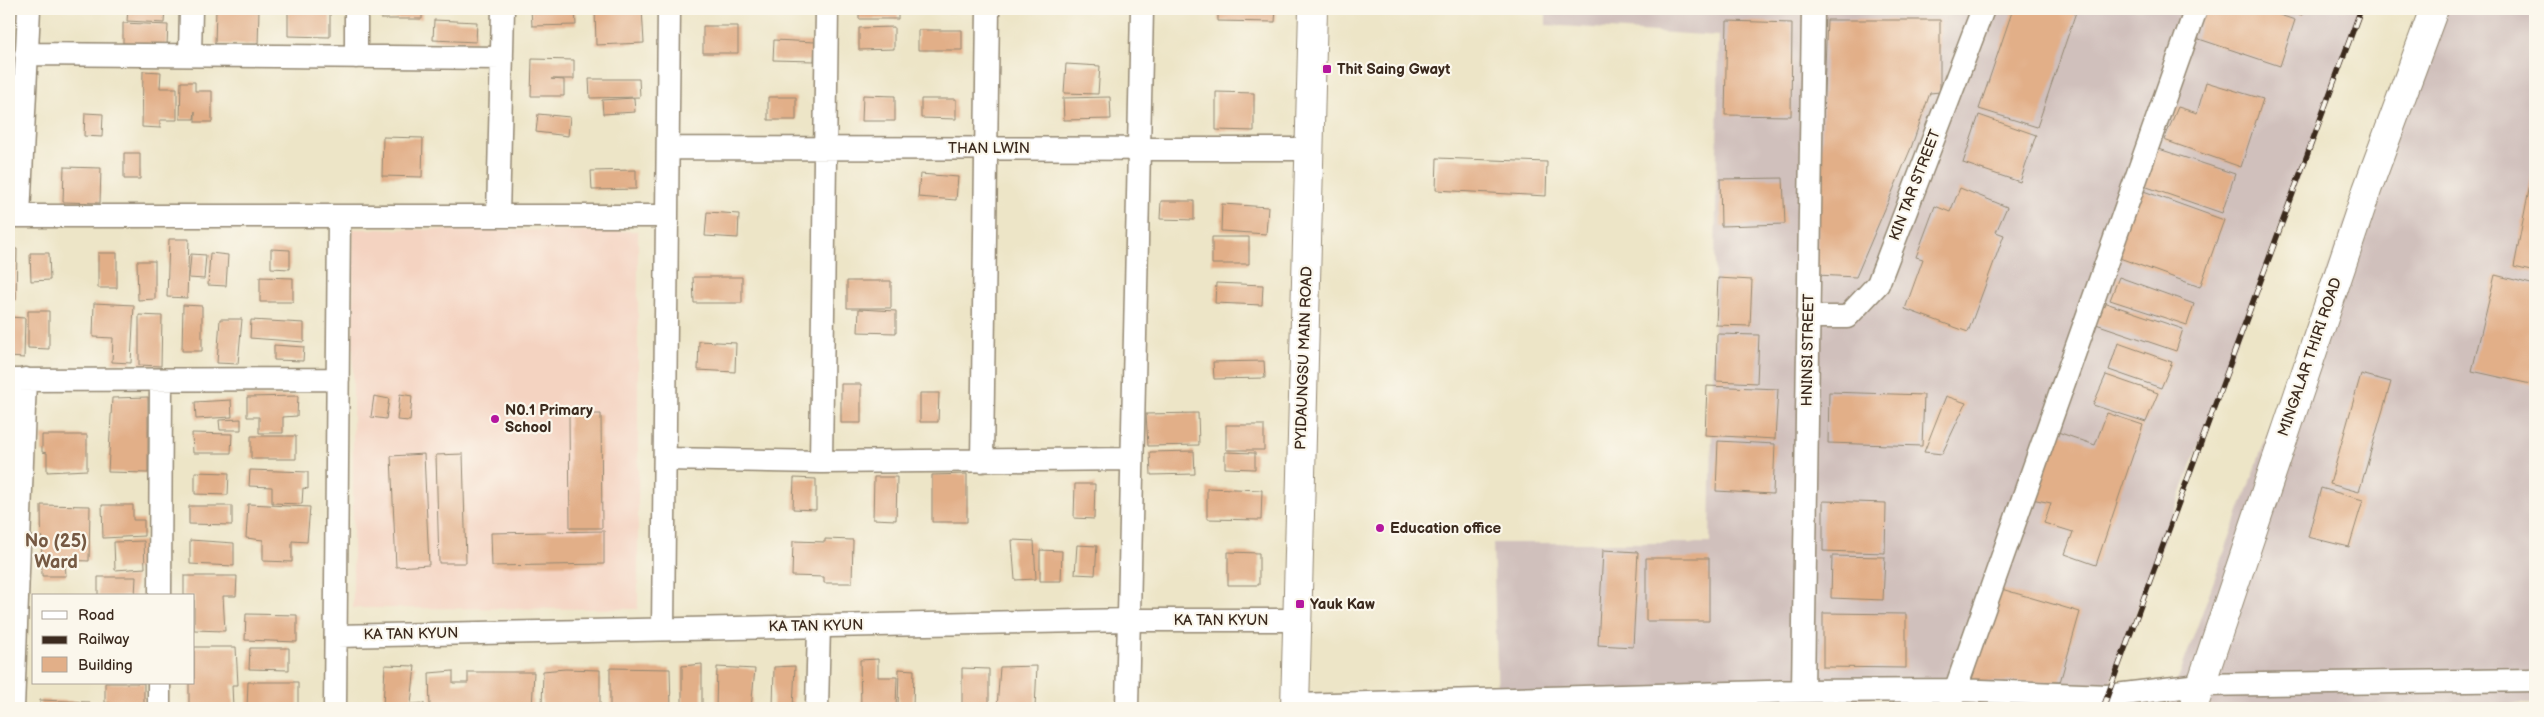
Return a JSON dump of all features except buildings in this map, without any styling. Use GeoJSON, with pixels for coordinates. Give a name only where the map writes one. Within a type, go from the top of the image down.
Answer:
{"type":"FeatureCollection","features":[{"type":"Feature","properties":{"kind":"street"},"geometry":{"type":"LineString","coordinates":[[29,9],[14,216],[666,216]]}},
{"type":"Feature","properties":{"kind":"street"},"geometry":{"type":"LineString","coordinates":[[190,56],[191,9]]}},
{"type":"Feature","properties":{"kind":"street"},"geometry":{"type":"LineString","coordinates":[[356,9],[356,57]]}},
{"type":"Feature","properties":{"kind":"street"},"geometry":{"type":"LineString","coordinates":[[498,216],[503,9]]}},
{"type":"Feature","properties":{"kind":"street"},"geometry":{"type":"LineString","coordinates":[[663,629],[669,9]]}},
{"type":"Feature","properties":{"kind":"street"},"geometry":{"type":"LineString","coordinates":[[821,462],[827,9]]}},
{"type":"Feature","properties":{"kind":"street"},"geometry":{"type":"LineString","coordinates":[[982,461],[988,9]]}},
{"type":"Feature","properties":{"kind":"street"},"geometry":{"type":"LineString","coordinates":[[1127,708],[1142,9]]}},
{"type":"Feature","properties":{"kind":"street","name":"PYIDAUNGSU MAIN ROAD"},"geometry":{"type":"LineString","coordinates":[[1295,706],[1313,9]]}},
{"type":"Feature","properties":{"kind":"street","name":"HNINSI STREET"},"geometry":{"type":"LineString","coordinates":[[1803,691],[1813,9]]}},
{"type":"Feature","properties":{"kind":"street","name":"KIN TAR STREET"},"geometry":{"type":"LineString","coordinates":[[1808,317],[1847,317],[1878,284],[1983,9]]}},
{"type":"Feature","properties":{"kind":"street"},"geometry":{"type":"LineString","coordinates":[[1952,699],[2196,9]]}},
{"type":"Feature","properties":{"kind":"street","name":"MINGALAR THIRI ROAD"},"geometry":{"type":"LineString","coordinates":[[2196,696],[2367,190],[2434,9]]}},
{"type":"Feature","properties":{"kind":"street"},"geometry":{"type":"LineString","coordinates":[[26,54],[502,58]]}},
{"type":"Feature","properties":{"kind":"street","name":"THAN LWIN"},"geometry":{"type":"LineString","coordinates":[[669,148],[1309,148]]}},
{"type":"Feature","properties":{"kind":"street"},"geometry":{"type":"LineString","coordinates":[[335,708],[339,216]]}},
{"type":"Feature","properties":{"kind":"street"},"geometry":{"type":"LineString","coordinates":[[13,708],[17,380],[338,379]]}},
{"type":"Feature","properties":{"kind":"street"},"geometry":{"type":"LineString","coordinates":[[160,594],[161,380]]}},
{"type":"Feature","properties":{"kind":"street"},"geometry":{"type":"LineString","coordinates":[[666,459],[821,462],[1132,459]]}},
{"type":"Feature","properties":{"kind":"street","name":"KA TAN KYUN"},"geometry":{"type":"LineString","coordinates":[[336,636],[1129,620],[1297,620]]}},
{"type":"Feature","properties":{"kind":"street"},"geometry":{"type":"LineString","coordinates":[[818,708],[819,626]]}},
{"type":"Feature","properties":{"kind":"street"},"geometry":{"type":"LineString","coordinates":[[1295,706],[1803,691],[1952,699],[2196,696],[2535,680]]}},
{"type":"Feature","properties":{"kind":"street"},"geometry":{"type":"LineString","coordinates":[[159,684],[159,708]]}},
{"type":"Feature","properties":{"kind":"shaded area"},"geometry":{"type":"Polygon","coordinates":[[[1546,9],[2361,9],[2101,708],[1949,708],[1954,690],[1801,703],[1498,702],[1493,543],[1710,543],[1719,36],[1546,25],[1546,9]]]}},
{"type":"Feature","properties":{"kind":"shaded area"},"geometry":{"type":"Polygon","coordinates":[[[2423,9],[2535,9],[2535,704],[2168,706],[2423,9]]]}},
{"type":"Feature","properties":{"kind":"shaded area","name":"N0.1 Primary School"},"geometry":{"type":"Polygon","coordinates":[[[353,229],[638,231],[638,609],[353,608],[353,229]]]}},
{"type":"Feature","properties":{"kind":"railway"},"geometry":{"type":"LineString","coordinates":[[2103,708],[2361,9]]}},
{"type":"Feature","properties":{"kind":"place","name":"Thit Saing Gwayt"},"geometry":{"type":"Point","coordinates":[1327,69]}},
{"type":"Feature","properties":{"kind":"place","name":"N0.1 Primary School"},"geometry":{"type":"Point","coordinates":[495,419]}},
{"type":"Feature","properties":{"kind":"place","name":"Education office"},"geometry":{"type":"Point","coordinates":[1380,528]}},
{"type":"Feature","properties":{"kind":"place","name":"Yauk Kaw"},"geometry":{"type":"Point","coordinates":[1300,604]}},
{"type":"Feature","properties":{"kind":"district","name":"No (25) Ward"},"geometry":{"type":"Point","coordinates":[56,551]}}]}
